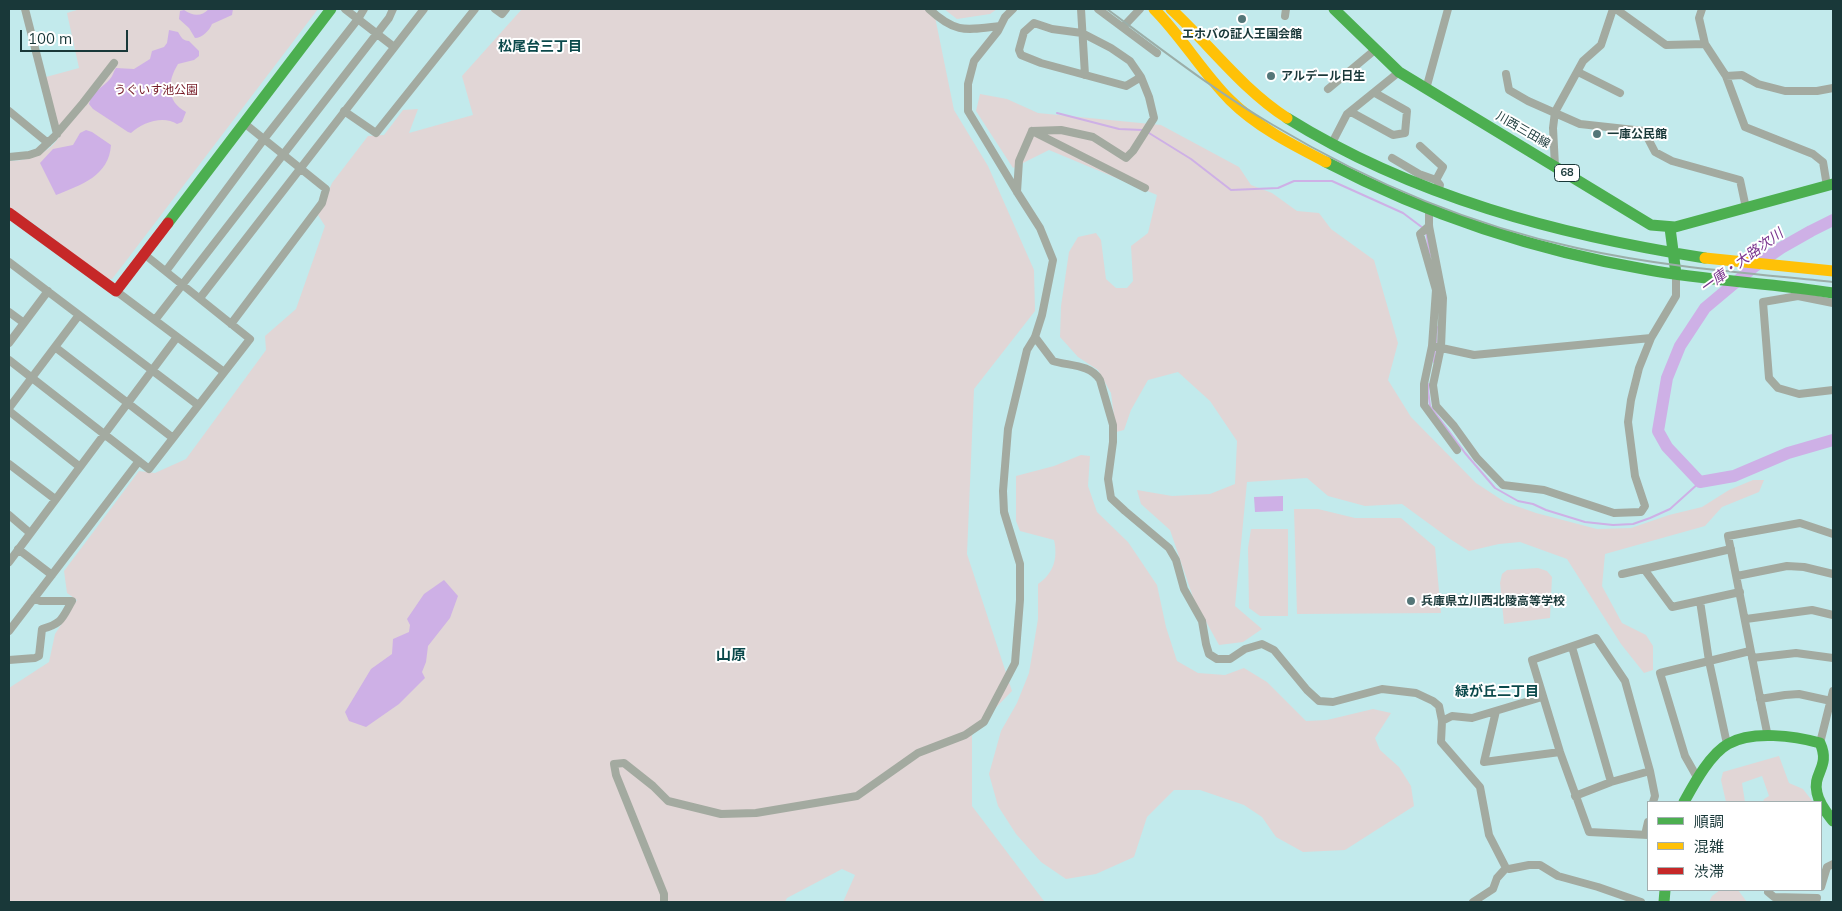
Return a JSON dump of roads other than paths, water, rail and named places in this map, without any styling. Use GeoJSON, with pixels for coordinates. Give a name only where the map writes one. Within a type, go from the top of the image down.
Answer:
{"type":"FeatureCollection","features":[{"type":"Feature","properties":{"kind":"street"},"geometry":{"type":"LineString","coordinates":[[25,9],[57,134]]}},
{"type":"Feature","properties":{"kind":"street"},"geometry":{"type":"LineString","coordinates":[[116,290],[331,9]]}},
{"type":"Feature","properties":{"kind":"street"},"geometry":{"type":"LineString","coordinates":[[345,9],[394,47]]}},
{"type":"Feature","properties":{"kind":"street"},"geometry":{"type":"LineString","coordinates":[[166,271],[364,9]]}},
{"type":"Feature","properties":{"kind":"street"},"geometry":{"type":"LineString","coordinates":[[155,320],[389,18],[393,9]]}},
{"type":"Feature","properties":{"kind":"street"},"geometry":{"type":"LineString","coordinates":[[200,298],[424,9]]}},
{"type":"Feature","properties":{"kind":"street"},"geometry":{"type":"LineString","coordinates":[[344,111],[376,134],[475,9]]}},
{"type":"Feature","properties":{"kind":"street"},"geometry":{"type":"LineString","coordinates":[[495,9],[502,14],[506,9]]}},
{"type":"Feature","properties":{"kind":"street"},"geometry":{"type":"LineString","coordinates":[[929,9],[944,22],[958,28],[973,29],[1000,26]]}},
{"type":"Feature","properties":{"kind":"street"},"geometry":{"type":"LineString","coordinates":[[664,902],[664,894],[616,775],[614,764],[624,763],[654,786],[668,801],[721,814],[756,813],[857,796],[918,753],[965,735],[984,722],[1015,663],[1020,600],[1020,564],[1004,512],[1003,491],[1008,429],[1027,350],[1035,337],[1042,315],[1053,260],[1040,228],[1016,192],[968,111],[968,84],[974,61],[1005,17],[1013,9]]}},
{"type":"Feature","properties":{"kind":"street"},"geometry":{"type":"LineString","coordinates":[[1081,9],[1085,75]]}},
{"type":"Feature","properties":{"kind":"street"},"geometry":{"type":"LineString","coordinates":[[1098,9],[1156,53]]}},
{"type":"Feature","properties":{"kind":"street"},"geometry":{"type":"LineString","coordinates":[[1123,27],[1140,9]]}},
{"type":"Feature","properties":{"kind":"street"},"geometry":{"type":"LineString","coordinates":[[1154,9],[1222,92],[1255,121],[1338,168],[1429,209],[1502,235],[1560,252],[1605,262],[1676,274],[1790,286],[1833,293]]}},
{"type":"Feature","properties":{"kind":"street"},"geometry":{"type":"LineString","coordinates":[[1171,9],[1236,76],[1270,106],[1294,123],[1375,165],[1437,186]]}},
{"type":"Feature","properties":{"kind":"street","name":"川西三田線"},"geometry":{"type":"LineString","coordinates":[[1334,9],[1399,72],[1646,222],[1657,226],[1670,228],[1696,222],[1830,185]]}},
{"type":"Feature","properties":{"kind":"street"},"geometry":{"type":"LineString","coordinates":[[1426,89],[1448,9]]}},
{"type":"Feature","properties":{"kind":"street"},"geometry":{"type":"LineString","coordinates":[[1555,166],[1554,112],[1583,61],[1601,45],[1614,9],[1666,45],[1705,44]]}},
{"type":"Feature","properties":{"kind":"street"},"geometry":{"type":"LineString","coordinates":[[1702,9],[1700,18],[1705,44],[1726,76],[1745,127],[1818,158],[1823,162],[1830,185]]}},
{"type":"Feature","properties":{"kind":"street"},"geometry":{"type":"LineString","coordinates":[[1032,131],[1061,130],[1093,137],[1126,158],[1133,151],[1154,118],[1149,97],[1141,77],[1130,61],[1111,48],[1082,33],[1052,29],[1034,23],[1024,32],[1019,50],[1021,56],[1126,86],[1141,77]]}},
{"type":"Feature","properties":{"kind":"street"},"geometry":{"type":"LineString","coordinates":[[1191,52],[1198,41],[1206,43]]}},
{"type":"Feature","properties":{"kind":"street"},"geometry":{"type":"LineString","coordinates":[[1328,89],[1376,50]]}},
{"type":"Feature","properties":{"kind":"street"},"geometry":{"type":"LineString","coordinates":[[9,157],[38,152],[57,134],[106,76],[114,63]]}},
{"type":"Feature","properties":{"kind":"street"},"geometry":{"type":"LineString","coordinates":[[1332,143],[1347,114],[1399,72]]}},
{"type":"Feature","properties":{"kind":"street"},"geometry":{"type":"LineString","coordinates":[[1578,72],[1620,93]]}},
{"type":"Feature","properties":{"kind":"street"},"geometry":{"type":"LineString","coordinates":[[1506,74],[1509,90],[1580,124],[1644,132],[1655,152],[1672,161],[1740,180],[1746,208]]}},
{"type":"Feature","properties":{"kind":"street"},"geometry":{"type":"LineString","coordinates":[[1726,76],[1742,75],[1758,84],[1785,91],[1817,91],[1833,88]]}},
{"type":"Feature","properties":{"kind":"street"},"geometry":{"type":"LineString","coordinates":[[1351,112],[1393,135],[1405,133],[1408,111],[1375,93]]}},
{"type":"Feature","properties":{"kind":"street"},"geometry":{"type":"LineString","coordinates":[[9,111],[48,143]]}},
{"type":"Feature","properties":{"kind":"street"},"geometry":{"type":"LineString","coordinates":[[231,324],[322,203],[326,189],[244,123]]}},
{"type":"Feature","properties":{"kind":"street"},"geometry":{"type":"LineString","coordinates":[[1016,192],[1019,161],[1032,131]]}},
{"type":"Feature","properties":{"kind":"street"},"geometry":{"type":"LineString","coordinates":[[1032,131],[1145,188]]}},
{"type":"Feature","properties":{"kind":"street"},"geometry":{"type":"LineString","coordinates":[[1420,146],[1443,167],[1429,209],[1429,226],[1443,298],[1432,385],[1436,406],[1454,426],[1477,458],[1503,486],[1544,490],[1614,513],[1641,512],[1645,506],[1635,476],[1628,422],[1634,383],[1651,338],[1676,296],[1676,274],[1670,228]]}},
{"type":"Feature","properties":{"kind":"street"},"geometry":{"type":"LineString","coordinates":[[1392,158],[1437,186],[1481,208],[1571,234],[1673,254],[1833,271]]}},
{"type":"Feature","properties":{"kind":"street"},"geometry":{"type":"LineString","coordinates":[[9,213],[116,290],[224,372]]}},
{"type":"Feature","properties":{"kind":"street"},"geometry":{"type":"LineString","coordinates":[[9,360],[149,469],[250,339],[144,254]]}},
{"type":"Feature","properties":{"kind":"street"},"geometry":{"type":"LineString","coordinates":[[9,262],[198,405]]}},
{"type":"Feature","properties":{"kind":"street"},"geometry":{"type":"LineString","coordinates":[[9,343],[48,291]]}},
{"type":"Feature","properties":{"kind":"street"},"geometry":{"type":"LineString","coordinates":[[1833,303],[1798,296],[1763,302],[1769,378],[1778,388],[1799,394],[1833,390]]}},
{"type":"Feature","properties":{"kind":"street"},"geometry":{"type":"LineString","coordinates":[[9,312],[24,323]]}},
{"type":"Feature","properties":{"kind":"street"},"geometry":{"type":"LineString","coordinates":[[79,315],[9,410],[80,467]]}},
{"type":"Feature","properties":{"kind":"street"},"geometry":{"type":"LineString","coordinates":[[9,562],[177,336]]}},
{"type":"Feature","properties":{"kind":"street"},"geometry":{"type":"LineString","coordinates":[[1035,337],[1053,361],[1086,368],[1096,374],[1100,380],[1113,425],[1114,442],[1108,480],[1111,498],[1169,548],[1173,554],[1184,589],[1202,620],[1206,644],[1210,654],[1217,659],[1230,659],[1245,649],[1262,644],[1274,650],[1318,701],[1333,702],[1382,689],[1416,693],[1433,701],[1438,706],[1442,721],[1441,742],[1480,787],[1489,835],[1506,868]]}},
{"type":"Feature","properties":{"kind":"street"},"geometry":{"type":"LineString","coordinates":[[1436,347],[1474,355],[1651,338]]}},
{"type":"Feature","properties":{"kind":"street"},"geometry":{"type":"LineString","coordinates":[[55,347],[173,438]]}},
{"type":"Feature","properties":{"kind":"street"},"geometry":{"type":"LineString","coordinates":[[1436,347],[1424,384],[1424,405],[1457,450]]}},
{"type":"Feature","properties":{"kind":"street"},"geometry":{"type":"LineString","coordinates":[[9,632],[139,461]]}},
{"type":"Feature","properties":{"kind":"street"},"geometry":{"type":"LineString","coordinates":[[9,464],[56,499]]}},
{"type":"Feature","properties":{"kind":"street"},"geometry":{"type":"LineString","coordinates":[[9,515],[30,533]]}},
{"type":"Feature","properties":{"kind":"street"},"geometry":{"type":"LineString","coordinates":[[1768,737],[1751,655],[1746,618],[1728,536],[1800,523],[1833,534]]}},
{"type":"Feature","properties":{"kind":"street"},"geometry":{"type":"LineString","coordinates":[[18,549],[52,575]]}},
{"type":"Feature","properties":{"kind":"street"},"geometry":{"type":"LineString","coordinates":[[1622,574],[1731,549]]}},
{"type":"Feature","properties":{"kind":"street"},"geometry":{"type":"LineString","coordinates":[[1736,576],[1787,566],[1804,567],[1833,574]]}},
{"type":"Feature","properties":{"kind":"street"},"geometry":{"type":"LineString","coordinates":[[1644,569],[1672,608],[1740,592]]}},
{"type":"Feature","properties":{"kind":"street"},"geometry":{"type":"LineString","coordinates":[[9,660],[39,656],[42,629],[60,622],[72,601],[40,601],[34,598]]}},
{"type":"Feature","properties":{"kind":"street"},"geometry":{"type":"LineString","coordinates":[[1700,601],[1709,661],[1727,744]]}},
{"type":"Feature","properties":{"kind":"street"},"geometry":{"type":"LineString","coordinates":[[1746,618],[1812,610],[1833,615]]}},
{"type":"Feature","properties":{"kind":"street"},"geometry":{"type":"LineString","coordinates":[[1647,835],[1589,832],[1560,752],[1532,660],[1596,638],[1625,681],[1650,771],[1655,796],[1653,801]]}},
{"type":"Feature","properties":{"kind":"street"},"geometry":{"type":"LineString","coordinates":[[1572,647],[1611,782]]}},
{"type":"Feature","properties":{"kind":"street"},"geometry":{"type":"LineString","coordinates":[[1698,779],[1685,756],[1660,673],[1709,661],[1751,655],[1796,652],[1833,658]]}},
{"type":"Feature","properties":{"kind":"street"},"geometry":{"type":"LineString","coordinates":[[1821,801],[1816,790],[1825,758],[1825,751],[1820,742],[1833,691]]}},
{"type":"Feature","properties":{"kind":"street"},"geometry":{"type":"LineString","coordinates":[[1760,699],[1799,694],[1831,701]]}},
{"type":"Feature","properties":{"kind":"street"},"geometry":{"type":"LineString","coordinates":[[1442,721],[1452,716],[1472,718],[1542,697]]}},
{"type":"Feature","properties":{"kind":"street"},"geometry":{"type":"LineString","coordinates":[[1496,711],[1484,762],[1560,752]]}},
{"type":"Feature","properties":{"kind":"street"},"geometry":{"type":"LineString","coordinates":[[1685,801],[1698,779],[1727,744],[1745,738],[1768,737],[1820,742]]}},
{"type":"Feature","properties":{"kind":"street"},"geometry":{"type":"LineString","coordinates":[[1575,796],[1611,782],[1650,771]]}},
{"type":"Feature","properties":{"kind":"street"},"geometry":{"type":"LineString","coordinates":[[1822,804],[1833,821]]}},
{"type":"Feature","properties":{"kind":"street"},"geometry":{"type":"LineString","coordinates":[[1822,882],[1827,866],[1833,864]]}},
{"type":"Feature","properties":{"kind":"street"},"geometry":{"type":"LineString","coordinates":[[1506,868],[1540,865],[1558,876],[1641,902]]}},
{"type":"Feature","properties":{"kind":"street"},"geometry":{"type":"LineString","coordinates":[[1473,902],[1493,889],[1497,878],[1506,868]]}},
{"type":"Feature","properties":{"kind":"street"},"geometry":{"type":"LineString","coordinates":[[1768,891],[1774,897],[1817,900]]}},
{"type":"Feature","properties":{"kind":"waterway"},"geometry":{"type":"LineString","coordinates":[[1057,113],[1119,129],[1142,130]]}},
{"type":"Feature","properties":{"kind":"waterway"},"geometry":{"type":"LineString","coordinates":[[1149,133],[1191,159],[1231,190],[1278,188],[1294,181],[1332,181],[1403,213],[1423,228]]}},
{"type":"Feature","properties":{"kind":"waterway","name":"一庫・大路次川"},"geometry":{"type":"LineString","coordinates":[[1833,220],[1781,248],[1755,266],[1705,308],[1680,346],[1667,378],[1658,431],[1667,447],[1700,482],[1734,476],[1788,453],[1833,440]]}},
{"type":"Feature","properties":{"kind":"waterway"},"geometry":{"type":"LineString","coordinates":[[1426,231],[1430,256]]}},
{"type":"Feature","properties":{"kind":"waterway"},"geometry":{"type":"LineString","coordinates":[[1436,342],[1437,327]]}},
{"type":"Feature","properties":{"kind":"waterway"},"geometry":{"type":"LineString","coordinates":[[1434,362],[1435,350]]}},
{"type":"Feature","properties":{"kind":"waterway"},"geometry":{"type":"LineString","coordinates":[[1429,384],[1430,406],[1465,453],[1495,488],[1518,501],[1533,504],[1585,522],[1613,525],[1633,524],[1670,509],[1700,482]]}},
{"type":"Feature","properties":{"kind":"railway"},"geometry":{"type":"LineString","coordinates":[[1107,9],[1209,84],[1273,125],[1345,165],[1420,199],[1459,214],[1537,238],[1609,255],[1705,269],[1833,282]]}},
{"type":"Feature","properties":{"kind":"place","name":"エホバの証人王国会館"},"geometry":{"type":"Point","coordinates":[1242,19]}},
{"type":"Feature","properties":{"kind":"place","name":"アルデール日生"},"geometry":{"type":"Point","coordinates":[1271,76]}},
{"type":"Feature","properties":{"kind":"place","name":"一庫公民館"},"geometry":{"type":"Point","coordinates":[1597,134]}},
{"type":"Feature","properties":{"kind":"place","name":"兵庫県立川西北陵高等学校"},"geometry":{"type":"Point","coordinates":[1411,601]}},
{"type":"Feature","properties":{"kind":"district","name":"松尾台三丁目"},"geometry":{"type":"Point","coordinates":[540,47]}},
{"type":"Feature","properties":{"kind":"district","name":"山原"},"geometry":{"type":"Point","coordinates":[731,655]}},
{"type":"Feature","properties":{"kind":"district","name":"緑が丘二丁目"},"geometry":{"type":"Point","coordinates":[1497,692]}},
{"type":"Feature","properties":{"kind":"park label","name":"うぐいす池公園"},"geometry":{"type":"Point","coordinates":[156,90]}}]}
